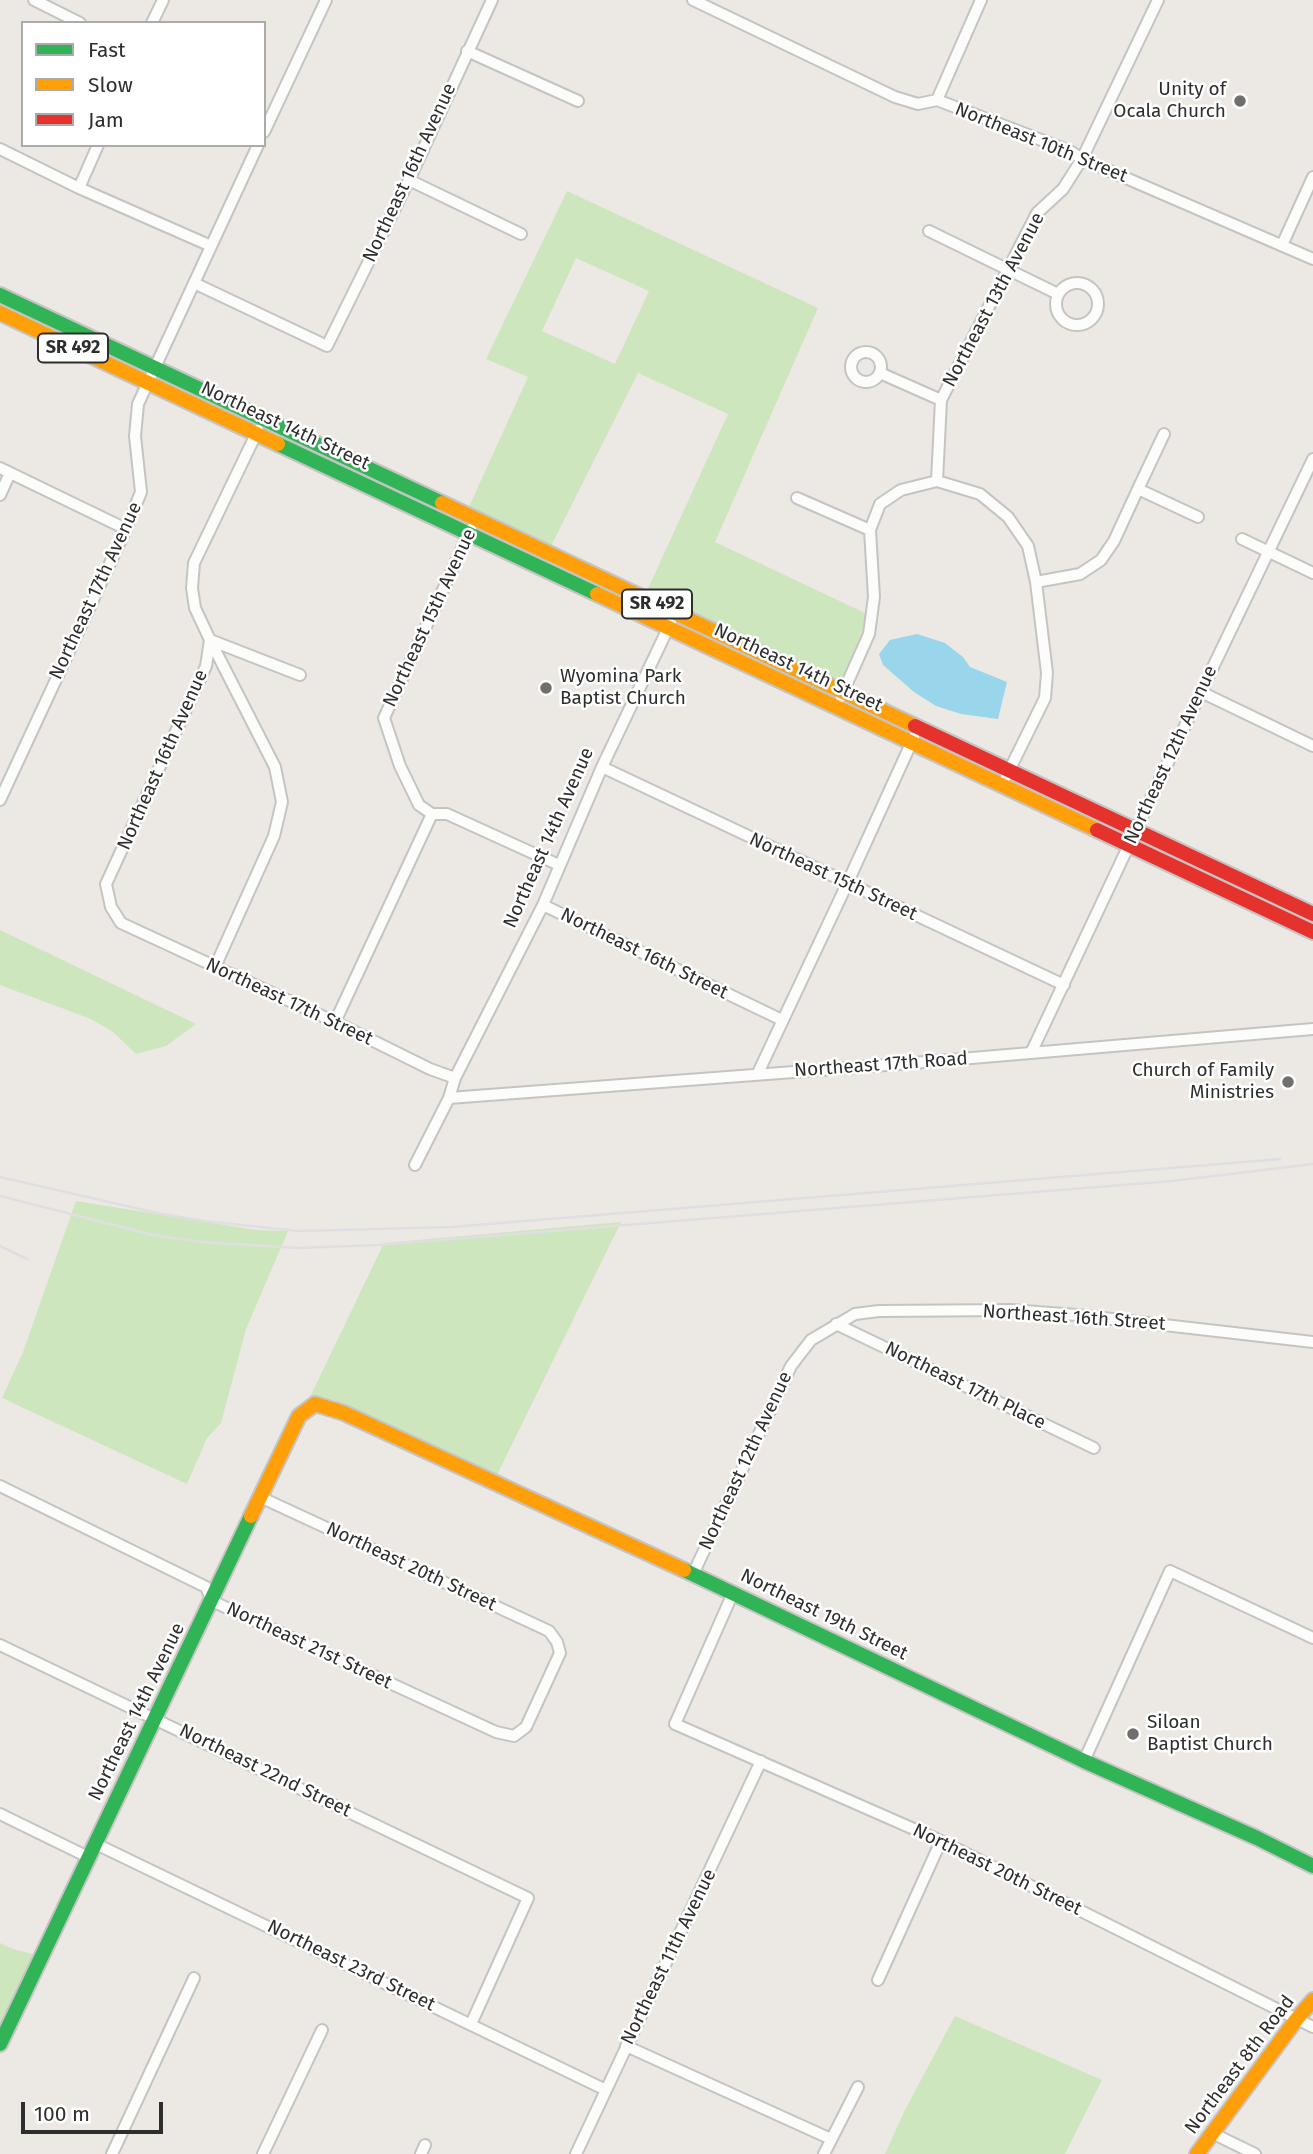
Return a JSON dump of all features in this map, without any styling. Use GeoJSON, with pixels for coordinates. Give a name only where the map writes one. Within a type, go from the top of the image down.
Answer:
{"type":"FeatureCollection","features":[{"type":"Feature","properties":{"kind":"main road","name":"Northeast 14th Street"},"geometry":{"type":"LineString","coordinates":[[0,295],[1313,914]]}},
{"type":"Feature","properties":{"kind":"main road","name":"Northeast 14th Street"},"geometry":{"type":"LineString","coordinates":[[0,313],[1313,932]]}},
{"type":"Feature","properties":{"kind":"main road","name":"Northeast 19th Street"},"geometry":{"type":"LineString","coordinates":[[315,1404],[356,1419],[693,1574],[1084,1761],[1257,1838],[1313,1866]]}},
{"type":"Feature","properties":{"kind":"main road","name":"Northeast 14th Avenue"},"geometry":{"type":"LineString","coordinates":[[0,2044],[299,1416],[315,1404]]}},
{"type":"Feature","properties":{"kind":"main road","name":"Northeast 8th Road"},"geometry":{"type":"LineString","coordinates":[[1197,2154],[1313,2000]]}},
{"type":"Feature","properties":{"kind":"street"},"geometry":{"type":"LineString","coordinates":[[34,0],[76,21]]}},
{"type":"Feature","properties":{"kind":"street"},"geometry":{"type":"LineString","coordinates":[[153,21],[163,0]]}},
{"type":"Feature","properties":{"kind":"street"},"geometry":{"type":"LineString","coordinates":[[266,128],[326,0]]}},
{"type":"Feature","properties":{"kind":"street","name":"Northeast 16th Avenue"},"geometry":{"type":"LineString","coordinates":[[194,283],[327,346],[492,0]]}},
{"type":"Feature","properties":{"kind":"street","name":"Northeast 10th Street"},"geometry":{"type":"LineString","coordinates":[[693,0],[895,97],[918,104],[937,100],[1070,151],[1082,159],[1313,259]]}},
{"type":"Feature","properties":{"kind":"street"},"geometry":{"type":"LineString","coordinates":[[937,100],[981,0]]}},
{"type":"Feature","properties":{"kind":"street","name":"Northeast 13th Avenue"},"geometry":{"type":"LineString","coordinates":[[937,481],[941,401],[1037,213],[1063,189],[1082,159],[1158,0]]}},
{"type":"Feature","properties":{"kind":"street"},"geometry":{"type":"LineString","coordinates":[[467,51],[578,101]]}},
{"type":"Feature","properties":{"kind":"street"},"geometry":{"type":"LineString","coordinates":[[79,188],[96,147]]}},
{"type":"Feature","properties":{"kind":"street","name":"Northeast 17th Avenue"},"geometry":{"type":"LineString","coordinates":[[0,800],[141,492],[135,436],[138,404],[257,147]]}},
{"type":"Feature","properties":{"kind":"street"},"geometry":{"type":"LineString","coordinates":[[0,149],[79,188],[211,246]]}},
{"type":"Feature","properties":{"kind":"street"},"geometry":{"type":"LineString","coordinates":[[1282,245],[1313,177]]}},
{"type":"Feature","properties":{"kind":"street"},"geometry":{"type":"LineString","coordinates":[[408,180],[522,234]]}},
{"type":"Feature","properties":{"kind":"street"},"geometry":{"type":"LineString","coordinates":[[929,231],[1058,294]]}},
{"type":"Feature","properties":{"kind":"street"},"geometry":{"type":"LineString","coordinates":[[1074,283],[1087,285],[1098,301],[1093,319],[1081,325],[1067,323],[1058,314],[1058,294],[1074,283]]}},
{"type":"Feature","properties":{"kind":"street"},"geometry":{"type":"LineString","coordinates":[[880,373],[941,401]]}},
{"type":"Feature","properties":{"kind":"street"},"geometry":{"type":"LineString","coordinates":[[215,967],[274,836],[282,802],[275,767],[195,608],[192,588],[194,563],[264,419]]}},
{"type":"Feature","properties":{"kind":"street"},"geometry":{"type":"LineString","coordinates":[[1036,582],[1080,573],[1101,560],[1114,541],[1164,434]]}},
{"type":"Feature","properties":{"kind":"street","name":"Northeast 12th Avenue"},"geometry":{"type":"LineString","coordinates":[[1031,1053],[1313,459]]}},
{"type":"Feature","properties":{"kind":"street"},"geometry":{"type":"LineString","coordinates":[[0,495],[5,471],[126,529]]}},
{"type":"Feature","properties":{"kind":"street"},"geometry":{"type":"LineString","coordinates":[[836,707],[869,634],[874,597],[870,530],[880,504],[901,490],[937,481],[980,494],[1009,517],[1028,546],[1036,582],[1047,673],[1045,698],[1002,786]]}},
{"type":"Feature","properties":{"kind":"street"},"geometry":{"type":"LineString","coordinates":[[1138,489],[1198,517]]}},
{"type":"Feature","properties":{"kind":"street"},"geometry":{"type":"LineString","coordinates":[[797,498],[870,530]]}},
{"type":"Feature","properties":{"kind":"street","name":"Northeast 15th Avenue"},"geometry":{"type":"LineString","coordinates":[[432,814],[419,805],[400,766],[384,718],[476,519]]}},
{"type":"Feature","properties":{"kind":"street"},"geometry":{"type":"LineString","coordinates":[[1242,539],[1313,573]]}},
{"type":"Feature","properties":{"kind":"street","name":"Northeast 14th Avenue"},"geometry":{"type":"LineString","coordinates":[[455,1078],[543,905],[601,767],[676,613]]}},
{"type":"Feature","properties":{"kind":"street"},"geometry":{"type":"LineString","coordinates":[[210,640],[300,675]]}},
{"type":"Feature","properties":{"kind":"street","name":"Northeast 16th Avenue"},"geometry":{"type":"LineString","coordinates":[[111,906],[106,884],[206,666],[210,640]]}},
{"type":"Feature","properties":{"kind":"street"},"geometry":{"type":"LineString","coordinates":[[1201,692],[1313,746]]}},
{"type":"Feature","properties":{"kind":"street"},"geometry":{"type":"LineString","coordinates":[[758,1073],[918,728]]}},
{"type":"Feature","properties":{"kind":"street","name":"Northeast 15th Street"},"geometry":{"type":"LineString","coordinates":[[601,767],[1064,985]]}},
{"type":"Feature","properties":{"kind":"street"},"geometry":{"type":"LineString","coordinates":[[335,1022],[432,814],[447,814],[559,865]]}},
{"type":"Feature","properties":{"kind":"street","name":"Northeast 16th Street"},"geometry":{"type":"LineString","coordinates":[[543,905],[782,1020]]}},
{"type":"Feature","properties":{"kind":"street","name":"Northeast 17th Street"},"geometry":{"type":"LineString","coordinates":[[111,906],[121,923],[430,1069],[455,1078]]}},
{"type":"Feature","properties":{"kind":"street","name":"Northeast 17th Road"},"geometry":{"type":"LineString","coordinates":[[449,1098],[1313,1029]]}},
{"type":"Feature","properties":{"kind":"street"},"geometry":{"type":"LineString","coordinates":[[415,1165],[449,1098],[455,1078]]}},
{"type":"Feature","properties":{"kind":"street","name":"Northeast 16th Street"},"geometry":{"type":"LineString","coordinates":[[836,1324],[855,1314],[878,1311],[1012,1310],[1313,1342]]}},
{"type":"Feature","properties":{"kind":"street","name":"Northeast 12th Avenue"},"geometry":{"type":"LineString","coordinates":[[693,1574],[791,1366],[811,1340],[836,1324]]}},
{"type":"Feature","properties":{"kind":"street","name":"Northeast 17th Place"},"geometry":{"type":"LineString","coordinates":[[836,1324],[1094,1448]]}},
{"type":"Feature","properties":{"kind":"street","name":"Northeast 21st Street"},"geometry":{"type":"LineString","coordinates":[[0,1486],[206,1587],[212,1601],[496,1732],[514,1736]]}},
{"type":"Feature","properties":{"kind":"street","name":"Northeast 20th Street"},"geometry":{"type":"LineString","coordinates":[[260,1497],[549,1631],[557,1642],[560,1653],[526,1727],[514,1736]]}},
{"type":"Feature","properties":{"kind":"street"},"geometry":{"type":"LineString","coordinates":[[1084,1761],[1170,1571],[1313,1638]]}},
{"type":"Feature","properties":{"kind":"street","name":"Northeast 20th Street"},"geometry":{"type":"LineString","coordinates":[[733,1593],[675,1724],[941,1842],[1313,2027]]}},
{"type":"Feature","properties":{"kind":"street","name":"Northeast 22nd Street"},"geometry":{"type":"LineString","coordinates":[[0,1645],[528,1898],[471,2024]]}},
{"type":"Feature","properties":{"kind":"street","name":"Northeast 11th Avenue"},"geometry":{"type":"LineString","coordinates":[[576,2154],[761,1760]]}},
{"type":"Feature","properties":{"kind":"street","name":"Northeast 23rd Street"},"geometry":{"type":"LineString","coordinates":[[0,1814],[91,1850],[471,2024],[606,2090]]}},
{"type":"Feature","properties":{"kind":"street"},"geometry":{"type":"LineString","coordinates":[[878,1980],[941,1842]]}},
{"type":"Feature","properties":{"kind":"street"},"geometry":{"type":"LineString","coordinates":[[112,2154],[194,1978]]}},
{"type":"Feature","properties":{"kind":"street"},"geometry":{"type":"LineString","coordinates":[[263,2154],[323,2030]]}},
{"type":"Feature","properties":{"kind":"street"},"geometry":{"type":"LineString","coordinates":[[626,2046],[831,2139]]}},
{"type":"Feature","properties":{"kind":"street"},"geometry":{"type":"LineString","coordinates":[[824,2154],[858,2087]]}},
{"type":"Feature","properties":{"kind":"street"},"geometry":{"type":"LineString","coordinates":[[1214,2134],[1255,2154]]}},
{"type":"Feature","properties":{"kind":"green space"},"geometry":{"type":"Polygon","coordinates":[[[567,191],[818,308],[715,542],[867,614],[861,639],[841,685],[646,593],[728,414],[638,373],[550,548],[468,509],[528,377],[486,359],[567,191]],[[576,258],[542,331],[615,364],[649,291],[576,258]]]}},
{"type":"Feature","properties":{"kind":"green space"},"geometry":{"type":"Polygon","coordinates":[[[0,930],[196,1024],[166,1046],[136,1054],[113,1032],[91,1019],[0,985],[0,930]]]}},
{"type":"Feature","properties":{"kind":"green space"},"geometry":{"type":"Polygon","coordinates":[[[76,1201],[256,1230],[288,1231],[246,1329],[221,1423],[207,1438],[187,1484],[2,1398],[23,1352],[76,1201]]]}},
{"type":"Feature","properties":{"kind":"green space"},"geometry":{"type":"Polygon","coordinates":[[[621,1222],[496,1477],[317,1397],[309,1399],[384,1243],[621,1222]]]}},
{"type":"Feature","properties":{"kind":"green space"},"geometry":{"type":"Polygon","coordinates":[[[0,1943],[36,1955],[0,2033],[0,1943]]]}},
{"type":"Feature","properties":{"kind":"green space"},"geometry":{"type":"Polygon","coordinates":[[[955,2016],[1102,2080],[1065,2154],[885,2154],[955,2016]]]}},
{"type":"Feature","properties":{"kind":"water"},"geometry":{"type":"Polygon","coordinates":[[[917,634],[945,643],[963,657],[970,667],[1007,682],[998,719],[961,714],[936,706],[914,692],[883,665],[879,654],[890,640],[917,634]]]}},
{"type":"Feature","properties":{"kind":"railway"},"geometry":{"type":"LineString","coordinates":[[0,1177],[157,1213],[299,1231],[452,1227],[1280,1159]]}},
{"type":"Feature","properties":{"kind":"railway"},"geometry":{"type":"LineString","coordinates":[[0,1196],[153,1235],[202,1242],[299,1248],[378,1245],[1172,1181],[1313,1164]]}},
{"type":"Feature","properties":{"kind":"railway"},"geometry":{"type":"LineString","coordinates":[[0,1246],[27,1259]]}},
{"type":"Feature","properties":{"kind":"traffic: fast"},"geometry":{"type":"LineString","coordinates":[[0,295],[442,503]]}},
{"type":"Feature","properties":{"kind":"traffic: fast"},"geometry":{"type":"LineString","coordinates":[[278,444],[597,594]]}},
{"type":"Feature","properties":{"kind":"traffic: fast"},"geometry":{"type":"LineString","coordinates":[[0,2044],[251,1516]]}},
{"type":"Feature","properties":{"kind":"traffic: fast"},"geometry":{"type":"LineString","coordinates":[[684,1570],[1084,1761],[1257,1838],[1313,1866]]}},
{"type":"Feature","properties":{"kind":"traffic: slow"},"geometry":{"type":"LineString","coordinates":[[0,313],[278,444]]}},
{"type":"Feature","properties":{"kind":"traffic: slow"},"geometry":{"type":"LineString","coordinates":[[442,503],[915,726]]}},
{"type":"Feature","properties":{"kind":"traffic: slow"},"geometry":{"type":"LineString","coordinates":[[597,594],[1097,830]]}},
{"type":"Feature","properties":{"kind":"traffic: slow"},"geometry":{"type":"LineString","coordinates":[[251,1516],[299,1416],[315,1404],[344,1413],[684,1570]]}},
{"type":"Feature","properties":{"kind":"traffic: slow"},"geometry":{"type":"LineString","coordinates":[[1197,2154],[1313,2000]]}},
{"type":"Feature","properties":{"kind":"traffic: jam"},"geometry":{"type":"LineString","coordinates":[[915,726],[1313,914]]}},
{"type":"Feature","properties":{"kind":"traffic: jam"},"geometry":{"type":"LineString","coordinates":[[1097,830],[1313,932]]}},
{"type":"Feature","properties":{"kind":"place","name":"Unity of Ocala Church"},"geometry":{"type":"Point","coordinates":[1240,101]}},
{"type":"Feature","properties":{"kind":"place","name":"Wyomina Park Baptist Church"},"geometry":{"type":"Point","coordinates":[546,688]}},
{"type":"Feature","properties":{"kind":"place","name":"Church of Family Ministries"},"geometry":{"type":"Point","coordinates":[1288,1082]}},
{"type":"Feature","properties":{"kind":"place","name":"Siloan Baptist Church"},"geometry":{"type":"Point","coordinates":[1133,1734]}}]}
